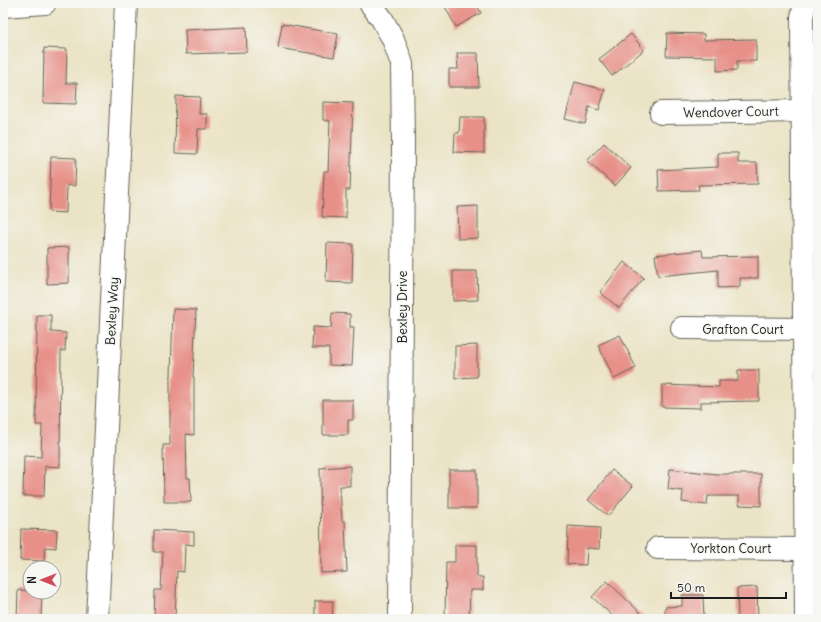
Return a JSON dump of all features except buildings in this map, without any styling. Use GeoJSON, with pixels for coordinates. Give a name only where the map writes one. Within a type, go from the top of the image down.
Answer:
{"type":"FeatureCollection","features":[{"type":"Feature","properties":{"kind":"street"},"geometry":{"type":"LineString","coordinates":[[3,6],[45,3]]}},
{"type":"Feature","properties":{"kind":"street","name":"Bexley Way"},"geometry":{"type":"LineString","coordinates":[[97,619],[126,3]]}},
{"type":"Feature","properties":{"kind":"street","name":"Bexley Drive"},"geometry":{"type":"LineString","coordinates":[[370,3],[382,19],[393,39],[402,64],[403,144],[400,619]]}},
{"type":"Feature","properties":{"kind":"street"},"geometry":{"type":"LineString","coordinates":[[806,3],[802,17],[806,619]]}},
{"type":"Feature","properties":{"kind":"street","name":"Wendover Court"},"geometry":{"type":"LineString","coordinates":[[661,113],[802,111]]}},
{"type":"Feature","properties":{"kind":"street","name":"Grafton Court"},"geometry":{"type":"LineString","coordinates":[[682,328],[804,329]]}},
{"type":"Feature","properties":{"kind":"street","name":"Yorkton Court"},"geometry":{"type":"LineString","coordinates":[[658,548],[806,549]]}}]}
